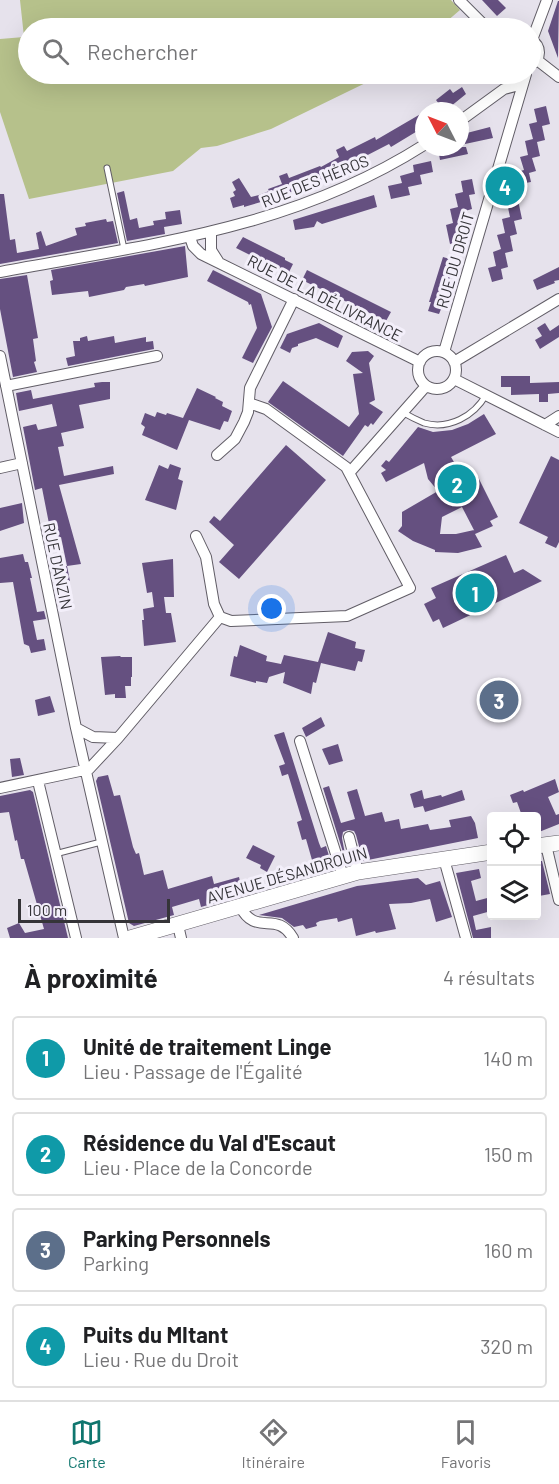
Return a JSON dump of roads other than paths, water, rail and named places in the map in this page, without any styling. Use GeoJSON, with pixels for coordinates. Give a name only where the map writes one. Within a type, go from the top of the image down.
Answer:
{"type":"FeatureCollection","features":[{"type":"Feature","properties":{"kind":"main road","name":"AVENUE DÉSANDROUIN"},"geometry":{"type":"LineString","coordinates":[[130,938],[179,931],[240,906],[351,874],[487,853]]}},
{"type":"Feature","properties":{"kind":"street"},"geometry":{"type":"LineString","coordinates":[[459,0],[477,18]]}},
{"type":"Feature","properties":{"kind":"street"},"geometry":{"type":"LineString","coordinates":[[540,18],[548,0]]}},
{"type":"Feature","properties":{"kind":"street"},"geometry":{"type":"LineString","coordinates":[[541,67],[559,77]]}},
{"type":"Feature","properties":{"kind":"street"},"geometry":{"type":"LineString","coordinates":[[469,114],[514,84]]}},
{"type":"Feature","properties":{"kind":"street","name":"RUE DU DROIT"},"geometry":{"type":"LineString","coordinates":[[444,352],[524,84]]}},
{"type":"Feature","properties":{"kind":"street","name":"RUE DES HÉROS"},"geometry":{"type":"LineString","coordinates":[[0,272],[211,233],[279,214],[319,199],[378,172],[415,150]]}},
{"type":"Feature","properties":{"kind":"street"},"geometry":{"type":"LineString","coordinates":[[211,233],[212,253],[218,261]]}},
{"type":"Feature","properties":{"kind":"street","name":"RUE DE LA DÉLIVRANCE"},"geometry":{"type":"LineString","coordinates":[[190,237],[197,251],[420,362]]}},
{"type":"Feature","properties":{"kind":"street"},"geometry":{"type":"LineString","coordinates":[[218,455],[238,434],[246,417],[250,388],[294,299]]}},
{"type":"Feature","properties":{"kind":"street"},"geometry":{"type":"LineString","coordinates":[[454,362],[559,299]]}},
{"type":"Feature","properties":{"kind":"street"},"geometry":{"type":"LineString","coordinates":[[444,352],[454,362],[456,370],[454,379],[442,389],[426,386],[418,375],[420,362],[429,353],[444,352]]}},
{"type":"Feature","properties":{"kind":"street","name":"RUE D'ANZIN"},"geometry":{"type":"LineString","coordinates":[[0,356],[85,771],[124,938]]}},
{"type":"Feature","properties":{"kind":"street"},"geometry":{"type":"LineString","coordinates":[[6,386],[157,356]]}},
{"type":"Feature","properties":{"kind":"street"},"geometry":{"type":"LineString","coordinates":[[454,379],[559,432]]}},
{"type":"Feature","properties":{"kind":"street"},"geometry":{"type":"LineString","coordinates":[[350,472],[426,386]]}},
{"type":"Feature","properties":{"kind":"street"},"geometry":{"type":"LineString","coordinates":[[196,536],[206,557],[214,604],[220,617],[231,621],[347,616],[410,588],[350,472],[342,463],[266,409],[249,403]]}},
{"type":"Feature","properties":{"kind":"street"},"geometry":{"type":"LineString","coordinates":[[545,425],[559,416]]}},
{"type":"Feature","properties":{"kind":"street"},"geometry":{"type":"LineString","coordinates":[[0,468],[22,463]]}},
{"type":"Feature","properties":{"kind":"street"},"geometry":{"type":"LineString","coordinates":[[0,788],[85,771],[92,767],[220,617]]}},
{"type":"Feature","properties":{"kind":"street"},"geometry":{"type":"LineString","coordinates":[[76,728],[93,738],[118,738]]}},
{"type":"Feature","properties":{"kind":"street"},"geometry":{"type":"LineString","coordinates":[[300,741],[351,874]]}},
{"type":"Feature","properties":{"kind":"street"},"geometry":{"type":"LineString","coordinates":[[38,781],[76,938]]}},
{"type":"Feature","properties":{"kind":"street"},"geometry":{"type":"LineString","coordinates":[[349,837],[351,874]]}},
{"type":"Feature","properties":{"kind":"street"},"geometry":{"type":"LineString","coordinates":[[547,845],[559,900]]}},
{"type":"Feature","properties":{"kind":"street"},"geometry":{"type":"LineString","coordinates":[[444,859],[466,938]]}},
{"type":"Feature","properties":{"kind":"street"},"geometry":{"type":"LineString","coordinates":[[240,906],[246,925],[256,934],[281,929],[290,933],[293,938]]}},
{"type":"Feature","properties":{"kind":"lane"},"geometry":{"type":"LineString","coordinates":[[107,168],[124,249]]}},
{"type":"Feature","properties":{"kind":"lane"},"geometry":{"type":"LineString","coordinates":[[402,412],[425,423],[445,424],[462,419],[478,407],[486,395]]}},
{"type":"Feature","properties":{"kind":"lane"},"geometry":{"type":"LineString","coordinates":[[55,854],[101,842]]}},
{"type":"Feature","properties":{"kind":"place","name":"Puits du MItant"},"geometry":{"type":"Point","coordinates":[505,186]}},
{"type":"Feature","properties":{"kind":"place","name":"Résidence du Val d'Escaut"},"geometry":{"type":"Point","coordinates":[457,484]}},
{"type":"Feature","properties":{"kind":"place","name":"Unité de traitement Linge"},"geometry":{"type":"Point","coordinates":[475,593]}},
{"type":"Feature","properties":{"kind":"place","name":"Parking Personnels"},"geometry":{"type":"Point","coordinates":[499,700]}}]}
